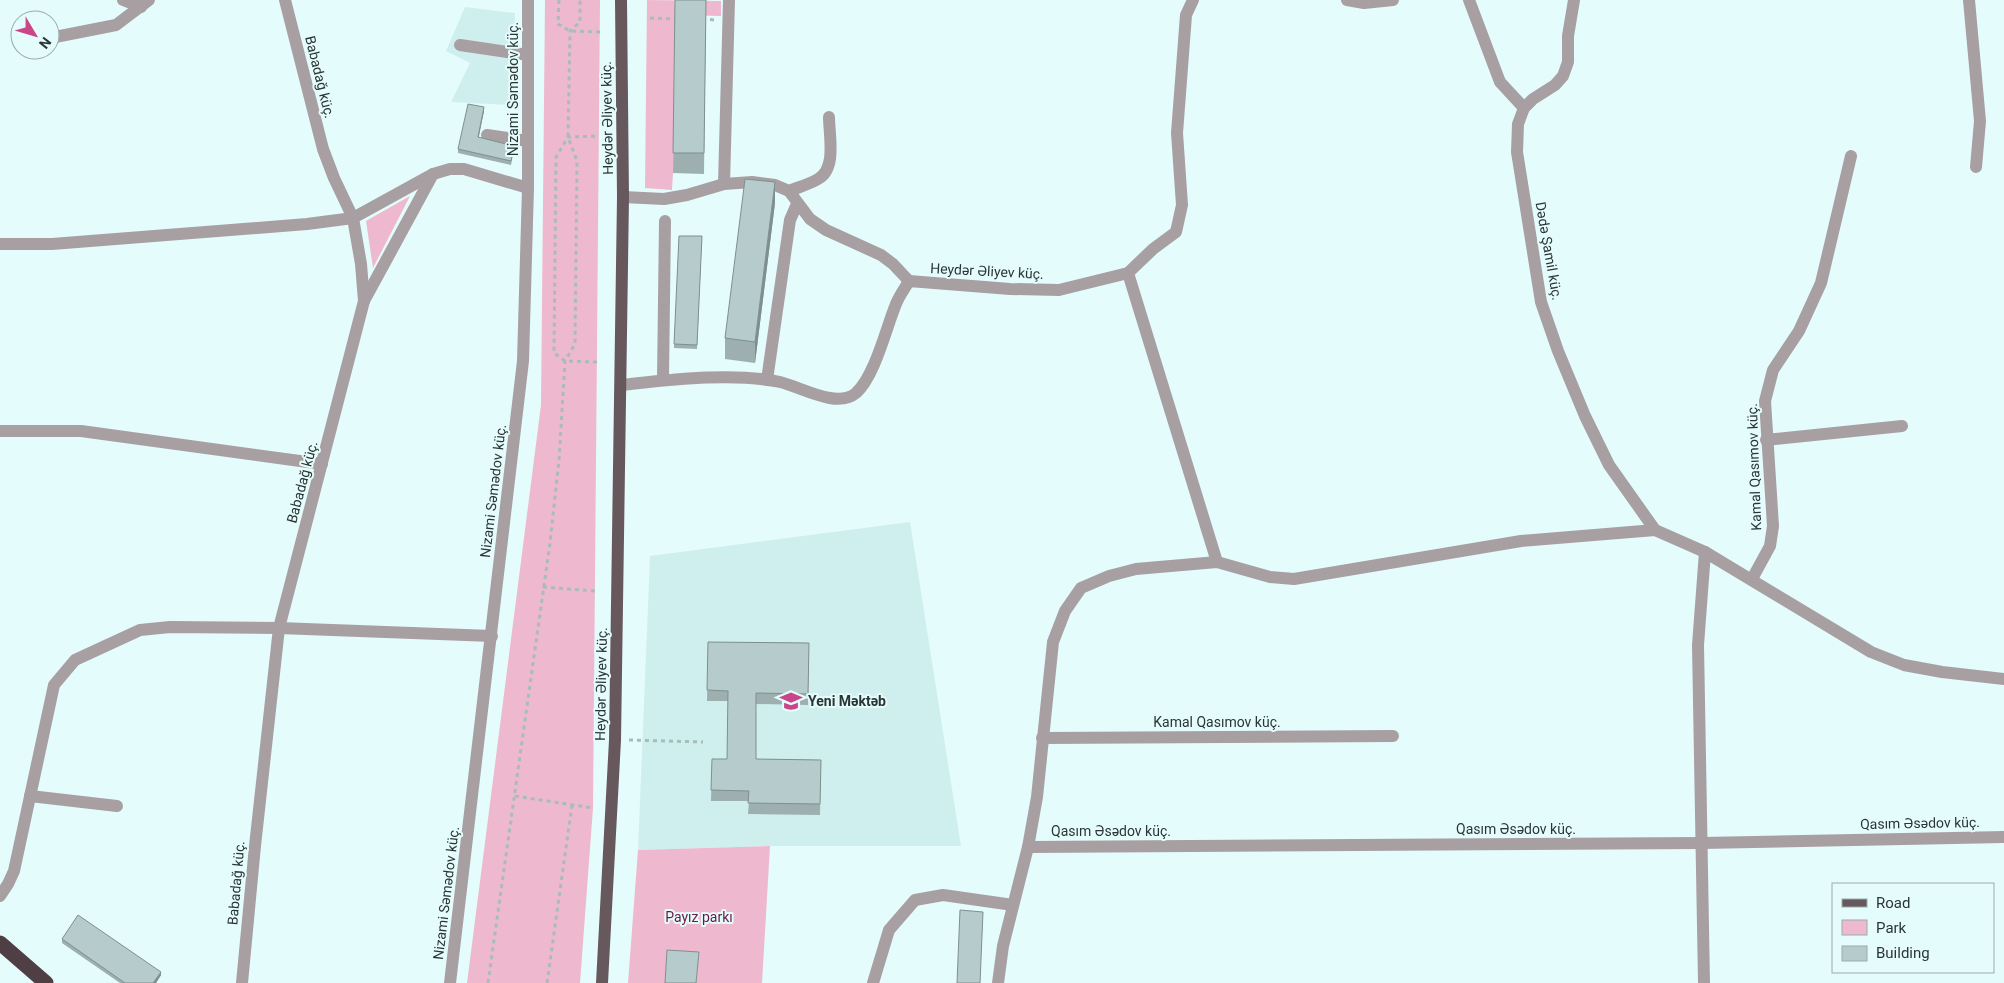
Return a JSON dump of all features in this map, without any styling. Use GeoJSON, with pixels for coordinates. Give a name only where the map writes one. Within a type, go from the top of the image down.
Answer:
{"type":"FeatureCollection","features":[{"type":"Feature","properties":{"kind":"highway"},"geometry":{"type":"LineString","coordinates":[[0,943],[46,983]]}},
{"type":"Feature","properties":{"kind":"main road","name":"Heydər Əliyev küç."},"geometry":{"type":"LineString","coordinates":[[602,983],[615,740],[623,197],[621,0]]}},
{"type":"Feature","properties":{"kind":"street"},"geometry":{"type":"LineString","coordinates":[[123,0],[145,4]]}},
{"type":"Feature","properties":{"kind":"street","name":"Babadağ küç."},"geometry":{"type":"LineString","coordinates":[[242,983],[279,628],[364,301],[361,264],[353,218],[323,149],[285,0]]}},
{"type":"Feature","properties":{"kind":"street","name":"Nizami Səmədov küç."},"geometry":{"type":"LineString","coordinates":[[450,983],[523,361],[528,188],[528,0]]}},
{"type":"Feature","properties":{"kind":"street"},"geometry":{"type":"LineString","coordinates":[[724,184],[729,0]]}},
{"type":"Feature","properties":{"kind":"street","name":"Heydər Əliyev küç."},"geometry":{"type":"LineString","coordinates":[[909,281],[1010,289],[1059,290],[1128,273],[1153,249],[1176,232],[1182,205],[1177,133],[1186,15],[1193,0]]}},
{"type":"Feature","properties":{"kind":"street"},"geometry":{"type":"LineString","coordinates":[[1347,0],[1364,3],[1393,0]]}},
{"type":"Feature","properties":{"kind":"street"},"geometry":{"type":"LineString","coordinates":[[1469,0],[1500,82],[1524,108],[1555,85],[1563,76],[1568,62],[1568,36],[1574,0]]}},
{"type":"Feature","properties":{"kind":"street"},"geometry":{"type":"LineString","coordinates":[[1969,0],[1980,121],[1976,167]]}},
{"type":"Feature","properties":{"kind":"street"},"geometry":{"type":"LineString","coordinates":[[60,36],[116,25],[145,4]]}},
{"type":"Feature","properties":{"kind":"street"},"geometry":{"type":"LineString","coordinates":[[460,45],[528,55]]}},
{"type":"Feature","properties":{"kind":"street","name":"Dədə Şamil küç."},"geometry":{"type":"LineString","coordinates":[[1524,108],[1518,124],[1517,152],[1541,302],[1558,351],[1585,416],[1609,466],[1655,530]]}},
{"type":"Feature","properties":{"kind":"street"},"geometry":{"type":"LineString","coordinates":[[789,191],[820,179],[827,170],[830,162],[829,117]]}},
{"type":"Feature","properties":{"kind":"street"},"geometry":{"type":"LineString","coordinates":[[487,135],[528,141]]}},
{"type":"Feature","properties":{"kind":"street","name":"Kamal Qasımov küç."},"geometry":{"type":"LineString","coordinates":[[1752,579],[1770,546],[1773,526],[1765,401],[1773,370],[1799,331],[1821,283],[1851,156]]}},
{"type":"Feature","properties":{"kind":"street"},"geometry":{"type":"LineString","coordinates":[[0,244],[52,244],[288,226],[353,218],[433,174],[450,170],[464,169],[528,188]]}},
{"type":"Feature","properties":{"kind":"street"},"geometry":{"type":"LineString","coordinates":[[364,301],[433,174]]}},
{"type":"Feature","properties":{"kind":"street"},"geometry":{"type":"LineString","coordinates":[[621,385],[663,380],[715,378],[767,380],[781,382],[837,400],[854,394],[866,382],[896,302],[909,281],[893,264],[881,255],[818,225],[797,204],[789,191],[776,185],[752,182],[724,184],[687,195],[664,199],[623,197]]}},
{"type":"Feature","properties":{"kind":"street"},"geometry":{"type":"LineString","coordinates":[[767,380],[790,220],[797,204]]}},
{"type":"Feature","properties":{"kind":"street"},"geometry":{"type":"LineString","coordinates":[[663,380],[665,221]]}},
{"type":"Feature","properties":{"kind":"street"},"geometry":{"type":"LineString","coordinates":[[1128,273],[1217,562]]}},
{"type":"Feature","properties":{"kind":"street"},"geometry":{"type":"LineString","coordinates":[[1766,440],[1902,426]]}},
{"type":"Feature","properties":{"kind":"street"},"geometry":{"type":"LineString","coordinates":[[0,431],[82,431],[322,464]]}},
{"type":"Feature","properties":{"kind":"street"},"geometry":{"type":"LineString","coordinates":[[998,983],[1003,946],[1012,905],[1028,847],[1036,797],[1053,642],[1065,611],[1081,588],[1108,576],[1136,569],[1217,562],[1270,577],[1294,579],[1521,541],[1655,530],[1705,552],[1871,652],[1904,665],[1942,672],[2004,679]]}},
{"type":"Feature","properties":{"kind":"street"},"geometry":{"type":"LineString","coordinates":[[1704,983],[1698,645],[1705,552]]}},
{"type":"Feature","properties":{"kind":"street"},"geometry":{"type":"LineString","coordinates":[[0,896],[14,871],[54,685],[75,660],[140,630],[170,627],[279,628],[492,636]]}},
{"type":"Feature","properties":{"kind":"street","name":"Kamal Qasımov küç."},"geometry":{"type":"LineString","coordinates":[[1042,738],[1393,736]]}},
{"type":"Feature","properties":{"kind":"street"},"geometry":{"type":"LineString","coordinates":[[30,796],[117,806]]}},
{"type":"Feature","properties":{"kind":"street","name":"Qasım Əsədov küç."},"geometry":{"type":"LineString","coordinates":[[1028,847],[1702,843],[2004,837]]}},
{"type":"Feature","properties":{"kind":"street"},"geometry":{"type":"LineString","coordinates":[[873,983],[889,930],[915,900],[942,895],[1012,905]]}},
{"type":"Feature","properties":{"kind":"path"},"geometry":{"type":"LineString","coordinates":[[558,0],[558,24],[570,31],[600,32]]}},
{"type":"Feature","properties":{"kind":"path"},"geometry":{"type":"LineString","coordinates":[[488,983],[515,796],[559,460],[565,361],[575,344],[577,161],[568,137],[570,31],[580,22],[580,0]]}},
{"type":"Feature","properties":{"kind":"path"},"geometry":{"type":"LineString","coordinates":[[650,18],[679,19]]}},
{"type":"Feature","properties":{"kind":"path"},"geometry":{"type":"LineString","coordinates":[[699,19],[728,20]]}},
{"type":"Feature","properties":{"kind":"path"},"geometry":{"type":"LineString","coordinates":[[568,137],[599,136]]}},
{"type":"Feature","properties":{"kind":"path"},"geometry":{"type":"LineString","coordinates":[[568,137],[556,157],[554,353],[565,361],[597,362]]}},
{"type":"Feature","properties":{"kind":"path"},"geometry":{"type":"LineString","coordinates":[[543,587],[595,591]]}},
{"type":"Feature","properties":{"kind":"path"},"geometry":{"type":"LineString","coordinates":[[615,740],[703,742]]}},
{"type":"Feature","properties":{"kind":"path"},"geometry":{"type":"LineString","coordinates":[[515,796],[593,808]]}},
{"type":"Feature","properties":{"kind":"path"},"geometry":{"type":"LineString","coordinates":[[547,983],[572,805]]}},
{"type":"Feature","properties":{"kind":"shaded area"},"geometry":{"type":"Polygon","coordinates":[[[465,7],[515,13],[512,105],[451,102],[470,63],[446,51],[465,7]]]}},
{"type":"Feature","properties":{"kind":"shaded area","name":"Yeni Məktəb"},"geometry":{"type":"Polygon","coordinates":[[[910,522],[961,846],[770,846],[638,850],[650,556],[910,522]]]}},
{"type":"Feature","properties":{"kind":"green space"},"geometry":{"type":"Polygon","coordinates":[[[545,0],[600,0],[593,808],[580,983],[467,983],[541,405],[545,0]]]}},
{"type":"Feature","properties":{"kind":"green space"},"geometry":{"type":"Polygon","coordinates":[[[647,0],[721,1],[721,16],[675,15],[672,190],[645,188],[647,0]]]}},
{"type":"Feature","properties":{"kind":"green space"},"geometry":{"type":"Polygon","coordinates":[[[410,196],[373,268],[366,221],[410,196]]]}},
{"type":"Feature","properties":{"kind":"green space","name":"Payız parkı"},"geometry":{"type":"Polygon","coordinates":[[[770,846],[762,983],[628,983],[638,850],[770,846]]]}},
{"type":"Feature","properties":{"kind":"building"},"geometry":{"type":"Polygon","coordinates":[[[675,0],[706,0],[704,153],[673,153],[675,0]]]}},
{"type":"Feature","properties":{"kind":"building"},"geometry":{"type":"Polygon","coordinates":[[[468,104],[484,107],[478,137],[514,146],[511,161],[458,149],[468,104]]]}},
{"type":"Feature","properties":{"kind":"building"},"geometry":{"type":"Polygon","coordinates":[[[745,179],[775,182],[755,342],[725,338],[745,179]]]}},
{"type":"Feature","properties":{"kind":"building"},"geometry":{"type":"Polygon","coordinates":[[[679,236],[702,236],[697,345],[674,344],[679,236]]]}},
{"type":"Feature","properties":{"kind":"building"},"geometry":{"type":"Polygon","coordinates":[[[708,642],[809,643],[808,694],[756,693],[756,759],[821,760],[820,804],[748,803],[749,791],[711,790],[712,759],[727,759],[728,691],[707,690],[708,642]]]}},
{"type":"Feature","properties":{"kind":"building"},"geometry":{"type":"Polygon","coordinates":[[[960,910],[983,912],[980,983],[957,983],[960,910]]]}},
{"type":"Feature","properties":{"kind":"building"},"geometry":{"type":"Polygon","coordinates":[[[78,915],[161,972],[153,983],[125,983],[62,939],[78,915]]]}},
{"type":"Feature","properties":{"kind":"building"},"geometry":{"type":"Polygon","coordinates":[[[667,950],[699,952],[696,983],[665,983],[667,950]]]}},
{"type":"Feature","properties":{"kind":"place","name":"Yeni Məktəb"},"geometry":{"type":"Point","coordinates":[791,701]}}]}
